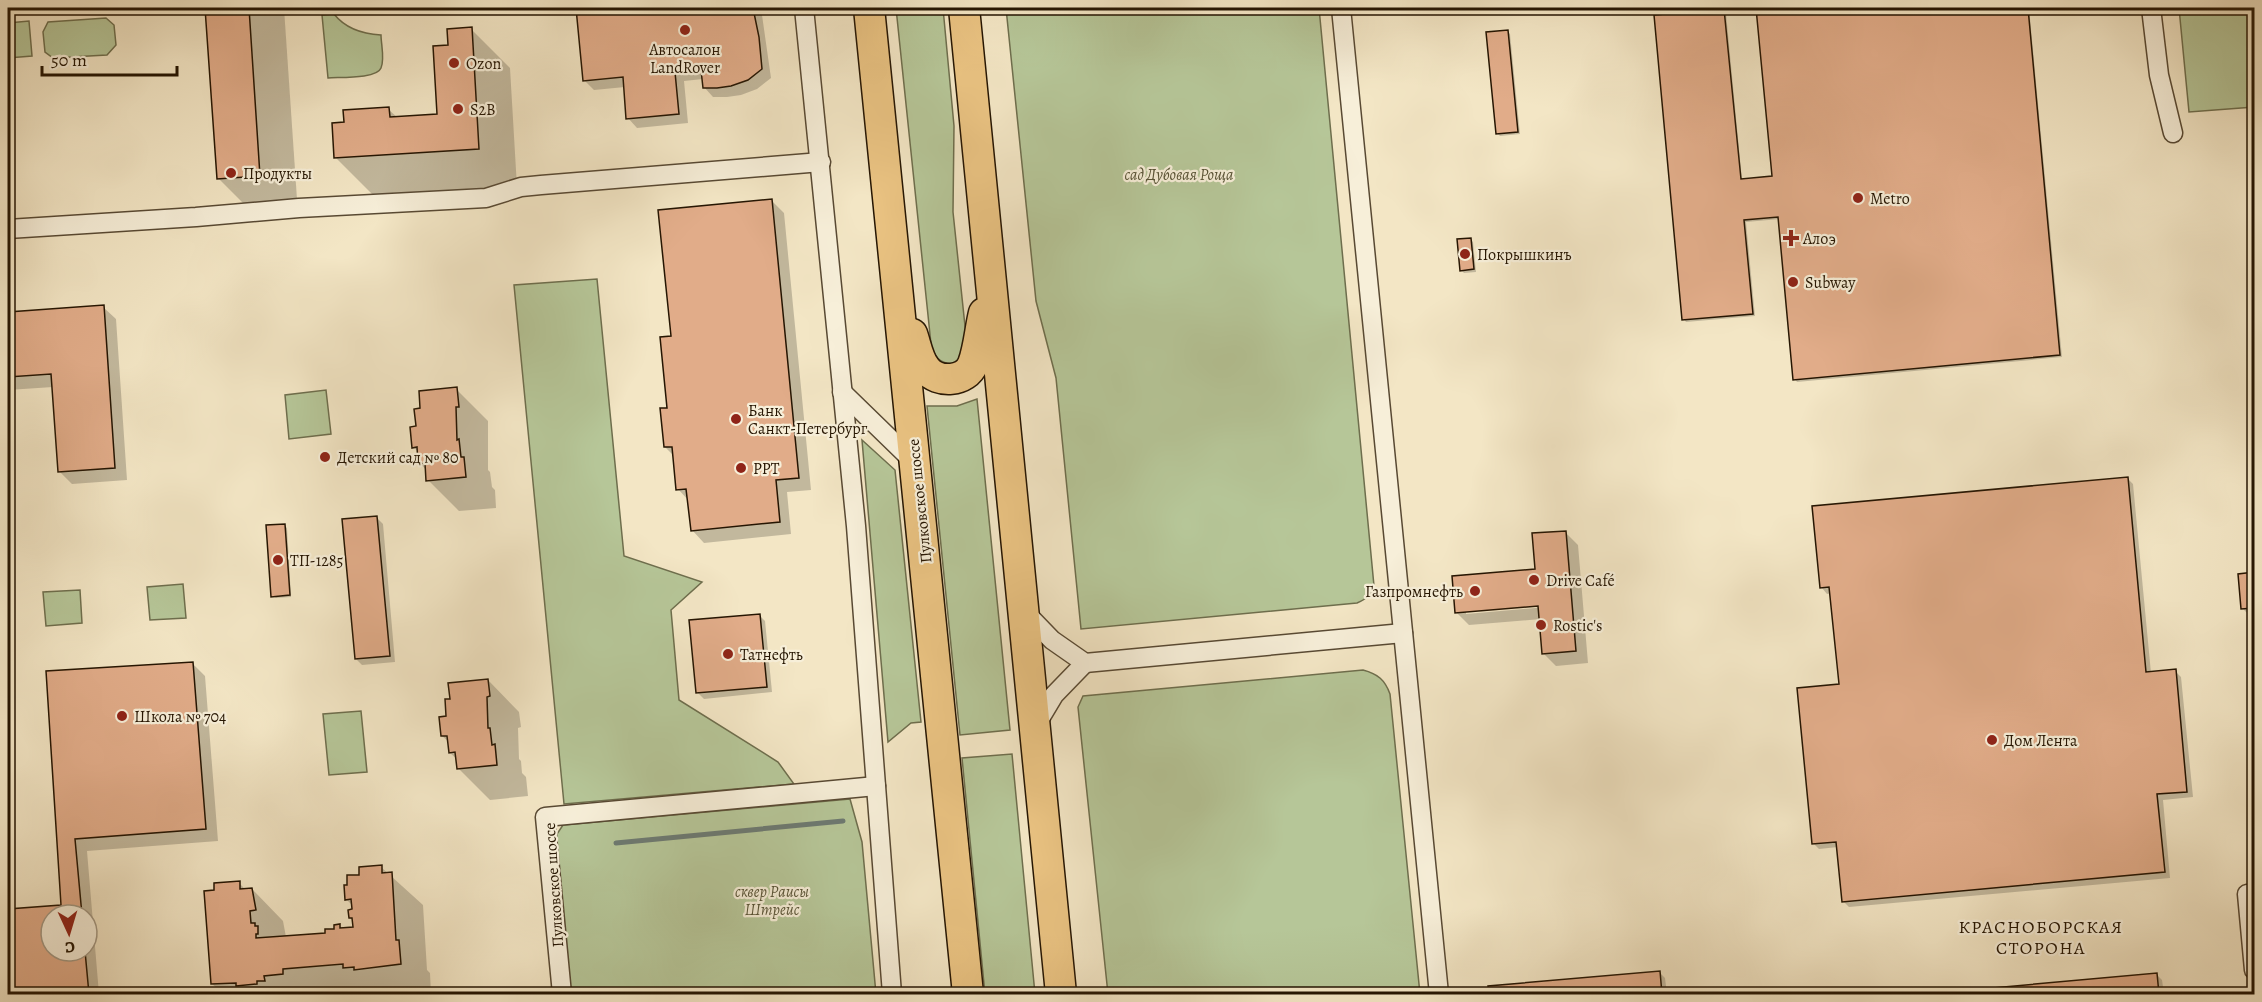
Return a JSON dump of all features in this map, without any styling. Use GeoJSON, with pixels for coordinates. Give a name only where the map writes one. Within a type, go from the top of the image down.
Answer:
{"type":"FeatureCollection","features":[{"type":"Feature","properties":{"kind":"main road","name":"Пулковское шоссе"},"geometry":{"type":"LineString","coordinates":[[869,8],[968,994]]}},
{"type":"Feature","properties":{"kind":"main road"},"geometry":{"type":"LineString","coordinates":[[964,8],[1061,994]]}},
{"type":"Feature","properties":{"kind":"main road"},"geometry":{"type":"LineString","coordinates":[[899,304],[926,370],[939,379],[958,378],[966,374],[973,365],[991,281]]}},
{"type":"Feature","properties":{"kind":"street"},"geometry":{"type":"LineString","coordinates":[[804,8],[856,526],[892,994]]}},
{"type":"Feature","properties":{"kind":"street"},"geometry":{"type":"LineString","coordinates":[[1341,8],[1439,994]]}},
{"type":"Feature","properties":{"kind":"street"},"geometry":{"type":"LineString","coordinates":[[2151,8],[2159,75],[2173,133]]}},
{"type":"Feature","properties":{"kind":"street"},"geometry":{"type":"LineString","coordinates":[[8,229],[299,208],[486,198],[531,186],[821,162]]}},
{"type":"Feature","properties":{"kind":"street"},"geometry":{"type":"LineString","coordinates":[[842,392],[915,463]]}},
{"type":"Feature","properties":{"kind":"street"},"geometry":{"type":"LineString","coordinates":[[1023,610],[1052,640],[1085,663],[1403,633]]}},
{"type":"Feature","properties":{"kind":"street"},"geometry":{"type":"LineString","coordinates":[[1034,728],[1054,695],[1085,663]]}},
{"type":"Feature","properties":{"kind":"street","name":"Пулковское шоссе"},"geometry":{"type":"LineString","coordinates":[[562,994],[545,817],[876,786]]}},
{"type":"Feature","properties":{"kind":"street"},"geometry":{"type":"LineString","coordinates":[[2247,894],[2254,970]]}},
{"type":"Feature","properties":{"kind":"green space"},"geometry":{"type":"Polygon","coordinates":[[[896,8],[943,8],[954,126],[953,212],[967,345],[957,363],[952,364],[940,360],[931,344],[896,8]]]}},
{"type":"Feature","properties":{"kind":"green space","name":"сад Дубовая Роща"},"geometry":{"type":"Polygon","coordinates":[[[1006,8],[1319,8],[1374,586],[1370,595],[1363,600],[1357,603],[1081,629],[1056,378],[1036,301],[1006,8]]]}},
{"type":"Feature","properties":{"kind":"green space"},"geometry":{"type":"Polygon","coordinates":[[[2179,8],[2254,8],[2254,107],[2189,112],[2179,8]]]}},
{"type":"Feature","properties":{"kind":"green space"},"geometry":{"type":"Polygon","coordinates":[[[334,14],[343,23],[355,29],[381,35],[383,60],[378,72],[365,76],[328,78],[322,15],[334,14]]]}},
{"type":"Feature","properties":{"kind":"green space"},"geometry":{"type":"Polygon","coordinates":[[[106,18],[114,25],[116,45],[107,55],[53,58],[45,52],[43,32],[48,22],[106,18]]]}},
{"type":"Feature","properties":{"kind":"green space"},"geometry":{"type":"Polygon","coordinates":[[[29,21],[32,56],[8,58],[8,23],[29,21]]]}},
{"type":"Feature","properties":{"kind":"green space"},"geometry":{"type":"Polygon","coordinates":[[[597,279],[624,556],[702,582],[671,610],[679,700],[778,762],[794,784],[564,804],[514,285],[597,279]]]}},
{"type":"Feature","properties":{"kind":"green space"},"geometry":{"type":"Polygon","coordinates":[[[326,390],[331,434],[289,439],[285,395],[326,390]]]}},
{"type":"Feature","properties":{"kind":"green space"},"geometry":{"type":"Polygon","coordinates":[[[977,399],[1010,730],[960,735],[927,406],[957,406],[977,399]]]}},
{"type":"Feature","properties":{"kind":"green space"},"geometry":{"type":"Polygon","coordinates":[[[862,440],[895,470],[921,722],[911,723],[888,742],[862,440]]]}},
{"type":"Feature","properties":{"kind":"green space"},"geometry":{"type":"Polygon","coordinates":[[[183,584],[186,618],[150,620],[147,587],[183,584]]]}},
{"type":"Feature","properties":{"kind":"green space"},"geometry":{"type":"Polygon","coordinates":[[[80,590],[82,623],[46,626],[43,592],[80,590]]]}},
{"type":"Feature","properties":{"kind":"green space"},"geometry":{"type":"Polygon","coordinates":[[[1363,670],[1380,678],[1390,694],[1420,994],[1108,994],[1078,707],[1083,696],[1363,670]]]}},
{"type":"Feature","properties":{"kind":"green space"},"geometry":{"type":"Polygon","coordinates":[[[361,711],[367,772],[329,775],[323,714],[361,711]]]}},
{"type":"Feature","properties":{"kind":"green space"},"geometry":{"type":"Polygon","coordinates":[[[1012,754],[1035,994],[985,994],[962,758],[1012,754]]]}},
{"type":"Feature","properties":{"kind":"green space","name":"сквер Раисы Штрейс"},"geometry":{"type":"Polygon","coordinates":[[[850,799],[862,842],[876,994],[570,994],[553,840],[563,825],[850,799]]]}},
{"type":"Feature","properties":{"kind":"building"},"geometry":{"type":"Polygon","coordinates":[[[205,8],[249,8],[260,176],[217,179],[205,8]]]}},
{"type":"Feature","properties":{"kind":"building"},"geometry":{"type":"Polygon","coordinates":[[[576,8],[753,8],[762,69],[748,80],[717,88],[703,88],[701,70],[675,72],[679,114],[626,119],[623,77],[583,81],[576,8]]]}},
{"type":"Feature","properties":{"kind":"building","name":"Metro"},"geometry":{"type":"Polygon","coordinates":[[[1756,8],[2028,8],[2060,355],[1793,380],[1778,217],[1744,220],[1753,314],[1682,320],[1654,15],[1724,9],[1741,179],[1772,176],[1756,8]]]}},
{"type":"Feature","properties":{"kind":"building"},"geometry":{"type":"Polygon","coordinates":[[[472,27],[479,149],[334,158],[332,123],[344,122],[343,110],[389,107],[390,117],[437,114],[433,46],[448,45],[447,29],[472,27]]]}},
{"type":"Feature","properties":{"kind":"building"},"geometry":{"type":"Polygon","coordinates":[[[1508,30],[1518,132],[1496,134],[1486,32],[1508,30]]]}},
{"type":"Feature","properties":{"kind":"building"},"geometry":{"type":"Polygon","coordinates":[[[772,199],[799,478],[776,480],[780,522],[691,531],[686,489],[676,490],[672,447],[664,447],[660,408],[667,408],[660,337],[671,336],[658,210],[772,199]]]}},
{"type":"Feature","properties":{"kind":"building","name":"Покрышкинъ"},"geometry":{"type":"Polygon","coordinates":[[[1471,238],[1474,269],[1460,271],[1457,239],[1471,238]]]}},
{"type":"Feature","properties":{"kind":"building"},"geometry":{"type":"Polygon","coordinates":[[[104,305],[115,468],[58,472],[51,374],[8,377],[8,312],[104,305]]]}},
{"type":"Feature","properties":{"kind":"building"},"geometry":{"type":"Polygon","coordinates":[[[457,387],[459,407],[456,407],[457,440],[459,439],[461,457],[464,457],[466,477],[426,481],[425,463],[418,464],[417,447],[412,448],[410,427],[416,426],[414,409],[420,408],[419,391],[457,387]]]}},
{"type":"Feature","properties":{"kind":"building","name":"Дом Лента"},"geometry":{"type":"Polygon","coordinates":[[[2128,477],[2146,672],[2176,669],[2187,792],[2157,794],[2165,872],[1842,902],[1836,842],[1812,844],[1797,688],[1839,684],[1829,587],[1820,588],[1812,506],[2128,477]]]}},
{"type":"Feature","properties":{"kind":"building"},"geometry":{"type":"Polygon","coordinates":[[[377,516],[390,656],[355,659],[342,519],[377,516]]]}},
{"type":"Feature","properties":{"kind":"building","name":"ТП-1285"},"geometry":{"type":"Polygon","coordinates":[[[285,524],[290,595],[271,597],[266,525],[285,524]]]}},
{"type":"Feature","properties":{"kind":"building"},"geometry":{"type":"Polygon","coordinates":[[[1566,531],[1576,651],[1542,654],[1538,606],[1455,613],[1452,576],[1535,569],[1532,533],[1566,531]]]}},
{"type":"Feature","properties":{"kind":"building"},"geometry":{"type":"Polygon","coordinates":[[[2254,572],[2254,608],[2241,609],[2238,574],[2254,572]]]}},
{"type":"Feature","properties":{"kind":"building","name":"Татнефть"},"geometry":{"type":"Polygon","coordinates":[[[760,614],[767,687],[696,693],[689,620],[760,614]]]}},
{"type":"Feature","properties":{"kind":"building"},"geometry":{"type":"Polygon","coordinates":[[[193,662],[206,829],[75,839],[81,903],[61,903],[46,671],[193,662]]]}},
{"type":"Feature","properties":{"kind":"building"},"geometry":{"type":"Polygon","coordinates":[[[488,679],[490,696],[487,697],[488,728],[490,728],[492,745],[495,744],[497,765],[457,769],[455,752],[449,753],[447,736],[441,736],[439,717],[446,716],[445,699],[450,699],[448,683],[488,679]]]}},
{"type":"Feature","properties":{"kind":"building"},"geometry":{"type":"Polygon","coordinates":[[[382,865],[382,873],[392,872],[396,940],[399,940],[401,964],[354,970],[354,967],[343,968],[343,964],[283,969],[283,974],[264,976],[265,981],[257,981],[257,984],[236,986],[236,983],[211,984],[204,891],[214,890],[214,883],[240,881],[240,889],[252,888],[256,910],[250,911],[251,923],[258,926],[256,938],[325,933],[325,929],[334,929],[334,925],[340,924],[340,928],[353,927],[348,910],[352,909],[351,899],[345,900],[344,885],[347,885],[347,875],[359,875],[359,867],[382,865]]]}},
{"type":"Feature","properties":{"kind":"building"},"geometry":{"type":"Polygon","coordinates":[[[39,907],[39,963],[86,963],[89,994],[8,994],[8,909],[39,907]]]}},
{"type":"Feature","properties":{"kind":"building"},"geometry":{"type":"Polygon","coordinates":[[[1660,971],[1662,994],[1489,994],[1488,986],[1660,971]]]}},
{"type":"Feature","properties":{"kind":"building"},"geometry":{"type":"Polygon","coordinates":[[[2157,973],[2159,994],[1926,994],[2157,973]]]}},
{"type":"Feature","properties":{"kind":"waterway"},"geometry":{"type":"LineString","coordinates":[[616,843],[843,821]]}},
{"type":"Feature","properties":{"kind":"place","name":"Автосалон LandRover"},"geometry":{"type":"Point","coordinates":[685,30]}},
{"type":"Feature","properties":{"kind":"place","name":"Ozon"},"geometry":{"type":"Point","coordinates":[454,63]}},
{"type":"Feature","properties":{"kind":"place","name":"S2B"},"geometry":{"type":"Point","coordinates":[458,109]}},
{"type":"Feature","properties":{"kind":"place","name":"Продукты"},"geometry":{"type":"Point","coordinates":[231,173]}},
{"type":"Feature","properties":{"kind":"place","name":"Metro"},"geometry":{"type":"Point","coordinates":[1858,198]}},
{"type":"Feature","properties":{"kind":"place","name":"Алоэ"},"geometry":{"type":"Point","coordinates":[1791,238]}},
{"type":"Feature","properties":{"kind":"place","name":"Покрышкинъ"},"geometry":{"type":"Point","coordinates":[1465,254]}},
{"type":"Feature","properties":{"kind":"place","name":"Subway"},"geometry":{"type":"Point","coordinates":[1793,282]}},
{"type":"Feature","properties":{"kind":"place","name":"Банк Санкт-Петербург"},"geometry":{"type":"Point","coordinates":[736,419]}},
{"type":"Feature","properties":{"kind":"place","name":"Детский сад № 80"},"geometry":{"type":"Point","coordinates":[325,457]}},
{"type":"Feature","properties":{"kind":"place","name":"РРТ"},"geometry":{"type":"Point","coordinates":[741,468]}},
{"type":"Feature","properties":{"kind":"place","name":"ТП-1285"},"geometry":{"type":"Point","coordinates":[278,560]}},
{"type":"Feature","properties":{"kind":"place","name":"Drive Café"},"geometry":{"type":"Point","coordinates":[1534,580]}},
{"type":"Feature","properties":{"kind":"place","name":"Газпромнефть"},"geometry":{"type":"Point","coordinates":[1475,591]}},
{"type":"Feature","properties":{"kind":"place","name":"Rostic's"},"geometry":{"type":"Point","coordinates":[1541,625]}},
{"type":"Feature","properties":{"kind":"place","name":"Татнефть"},"geometry":{"type":"Point","coordinates":[728,654]}},
{"type":"Feature","properties":{"kind":"place","name":"Школа № 704"},"geometry":{"type":"Point","coordinates":[122,716]}},
{"type":"Feature","properties":{"kind":"place","name":"Дом Лента"},"geometry":{"type":"Point","coordinates":[1992,740]}},
{"type":"Feature","properties":{"kind":"district","name":"КРАСНОБОРСКАЯ СТОРОНА"},"geometry":{"type":"Point","coordinates":[2041,937]}}]}
